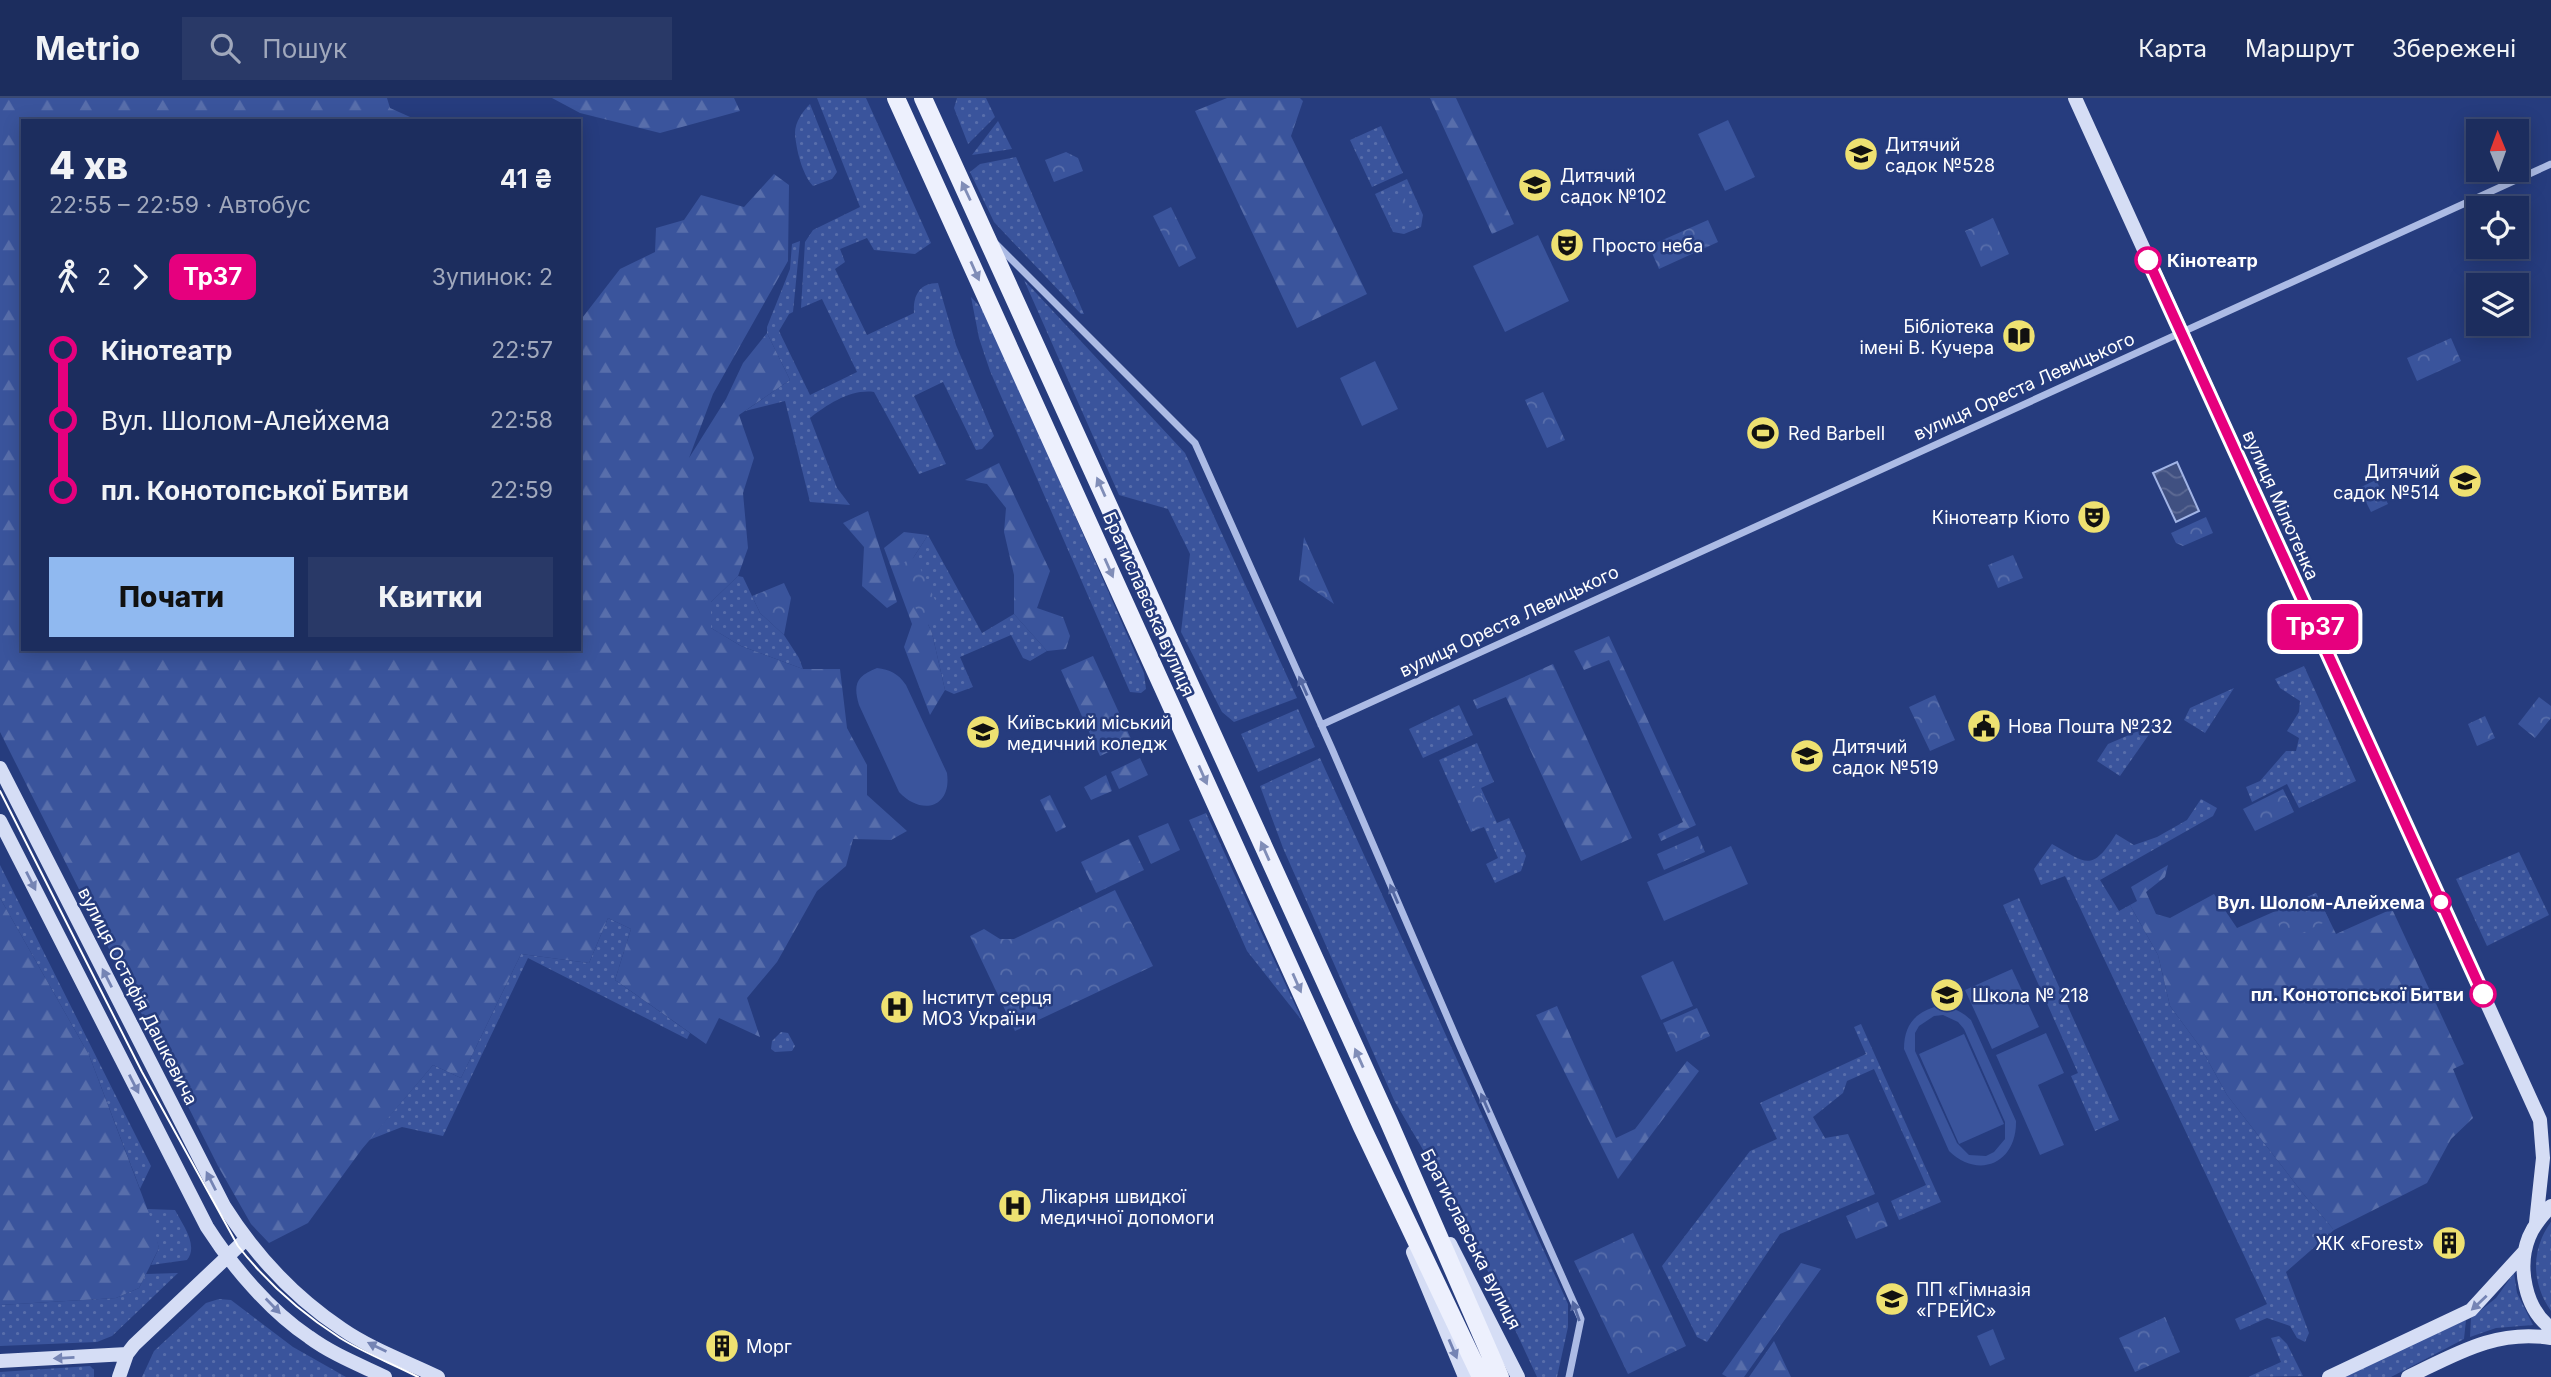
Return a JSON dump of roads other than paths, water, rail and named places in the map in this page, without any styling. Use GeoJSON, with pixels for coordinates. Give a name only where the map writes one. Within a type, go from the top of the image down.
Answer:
{"type":"FeatureCollection","features":[{"type":"Feature","properties":{"kind":"main road","name":"Братиславська вулиця"},"geometry":{"type":"LineString","coordinates":[[896,98],[1362,1127],[1481,1377]]}},
{"type":"Feature","properties":{"kind":"main road","name":"Братиславська вулиця"},"geometry":{"type":"LineString","coordinates":[[923,98],[1388,1120],[1500,1377]]}},
{"type":"Feature","properties":{"kind":"street","name":"вулиця Мілютенка"},"geometry":{"type":"LineString","coordinates":[[2075,98],[2546,1125],[2536,1223]]}},
{"type":"Feature","properties":{"kind":"street","name":"вулиця Ореста Левицького"},"geometry":{"type":"LineString","coordinates":[[1321,725],[2551,164]]}},
{"type":"Feature","properties":{"kind":"street"},"geometry":{"type":"LineString","coordinates":[[986,233],[1195,443],[1581,1319],[1569,1377]]}},
{"type":"Feature","properties":{"kind":"street","name":"вулиця Остафія Дашкевича"},"geometry":{"type":"LineString","coordinates":[[0,768],[224,1206],[245,1240],[296,1294],[344,1331],[438,1377]]}},
{"type":"Feature","properties":{"kind":"street"},"geometry":{"type":"LineString","coordinates":[[0,821],[206,1227],[226,1257],[282,1315],[308,1337],[385,1377]]}},
{"type":"Feature","properties":{"kind":"street","name":"Братиславська вулиця"},"geometry":{"type":"LineString","coordinates":[[1388,1120],[1518,1377]]}},
{"type":"Feature","properties":{"kind":"street","name":"Братиславська вулиця"},"geometry":{"type":"LineString","coordinates":[[1362,1127],[1465,1377]]}},
{"type":"Feature","properties":{"kind":"street"},"geometry":{"type":"LineString","coordinates":[[2329,1377],[2471,1310],[2524,1252],[2536,1223],[2551,1206]]}},
{"type":"Feature","properties":{"kind":"street"},"geometry":{"type":"LineString","coordinates":[[119,1377],[127,1354],[245,1240]]}},
{"type":"Feature","properties":{"kind":"street"},"geometry":{"type":"LineString","coordinates":[[2524,1252],[2524,1278],[2531,1304],[2551,1328]]}},
{"type":"Feature","properties":{"kind":"street"},"geometry":{"type":"LineString","coordinates":[[2408,1377],[2485,1342],[2511,1336],[2551,1338]]}},
{"type":"Feature","properties":{"kind":"street"},"geometry":{"type":"LineString","coordinates":[[0,1361],[127,1354]]}},
{"type":"Feature","properties":{"kind":"water"},"geometry":{"type":"Polygon","coordinates":[[[2177,462],[2199,511],[2176,522],[2153,473],[2177,462]]]}},
{"type":"Feature","properties":{"kind":"tram line"},"geometry":{"type":"LineString","coordinates":[[0,791],[142,1072],[238,1246],[273,1285],[312,1318],[349,1343],[418,1377]]}},
{"type":"Feature","properties":{"kind":"place","name":"Дитячий садок №528"},"geometry":{"type":"Point","coordinates":[1861,154]}},
{"type":"Feature","properties":{"kind":"place","name":"Дитячий садок №102"},"geometry":{"type":"Point","coordinates":[1535,185]}},
{"type":"Feature","properties":{"kind":"place","name":"Просто неба"},"geometry":{"type":"Point","coordinates":[1567,245]}},
{"type":"Feature","properties":{"kind":"place","name":"Кінотеатр"},"geometry":{"type":"Point","coordinates":[2148,260]}},
{"type":"Feature","properties":{"kind":"place","name":"Бібліотека імені В. Кучера"},"geometry":{"type":"Point","coordinates":[2019,336]}},
{"type":"Feature","properties":{"kind":"place","name":"Red Barbell"},"geometry":{"type":"Point","coordinates":[1763,433]}},
{"type":"Feature","properties":{"kind":"place","name":"Дитячий садок №514"},"geometry":{"type":"Point","coordinates":[2465,481]}},
{"type":"Feature","properties":{"kind":"place","name":"Кінотеатр Кіото"},"geometry":{"type":"Point","coordinates":[2094,517]}},
{"type":"Feature","properties":{"kind":"place","name":"Нова Пошта №232"},"geometry":{"type":"Point","coordinates":[1984,726]}},
{"type":"Feature","properties":{"kind":"place","name":"Київський міський медичний коледж"},"geometry":{"type":"Point","coordinates":[983,732]}},
{"type":"Feature","properties":{"kind":"place","name":"Дитячий садок №519"},"geometry":{"type":"Point","coordinates":[1807,756]}},
{"type":"Feature","properties":{"kind":"place","name":"Вул. Шолом-Алейхема"},"geometry":{"type":"Point","coordinates":[2441,902]}},
{"type":"Feature","properties":{"kind":"place","name":"пл. Конотопської Битви"},"geometry":{"type":"Point","coordinates":[2483,994]}},
{"type":"Feature","properties":{"kind":"place","name":"Школа № 218"},"geometry":{"type":"Point","coordinates":[1947,995]}},
{"type":"Feature","properties":{"kind":"place","name":"Інститут серця МОЗ України"},"geometry":{"type":"Point","coordinates":[897,1007]}},
{"type":"Feature","properties":{"kind":"place","name":"Лікарня швидкої медичної допомоги"},"geometry":{"type":"Point","coordinates":[1015,1206]}},
{"type":"Feature","properties":{"kind":"place","name":"ЖК «Forest»"},"geometry":{"type":"Point","coordinates":[2449,1243]}},
{"type":"Feature","properties":{"kind":"place","name":"ПП «Гімназія «ГРЕЙС»"},"geometry":{"type":"Point","coordinates":[1892,1299]}},
{"type":"Feature","properties":{"kind":"place","name":"Морг"},"geometry":{"type":"Point","coordinates":[722,1346]}}]}
